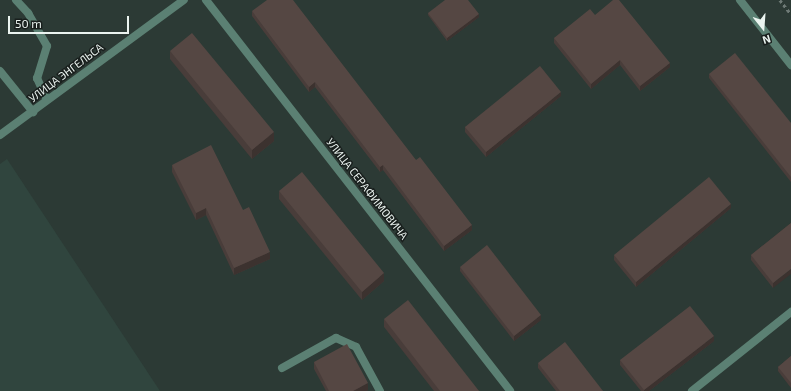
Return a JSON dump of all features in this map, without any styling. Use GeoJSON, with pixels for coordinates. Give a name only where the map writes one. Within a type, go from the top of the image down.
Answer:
{"type":"FeatureCollection","features":[{"type":"Feature","properties":{"kind":"street"},"geometry":{"type":"LineString","coordinates":[[16,0],[28,13],[47,46],[37,78],[47,100]]}},
{"type":"Feature","properties":{"kind":"street","name":"УЛИЦА ЭНГЕЛЬСА"},"geometry":{"type":"LineString","coordinates":[[0,135],[184,0]]}},
{"type":"Feature","properties":{"kind":"street","name":"УЛИЦА СЕРАФИМОВИЧА"},"geometry":{"type":"LineString","coordinates":[[206,0],[510,391]]}},
{"type":"Feature","properties":{"kind":"street"},"geometry":{"type":"LineString","coordinates":[[740,0],[791,65]]}},
{"type":"Feature","properties":{"kind":"street"},"geometry":{"type":"LineString","coordinates":[[0,71],[33,112]]}},
{"type":"Feature","properties":{"kind":"street"},"geometry":{"type":"LineString","coordinates":[[692,391],[791,312]]}},
{"type":"Feature","properties":{"kind":"street"},"geometry":{"type":"LineString","coordinates":[[282,368],[336,338],[356,346],[380,391]]}},
{"type":"Feature","properties":{"kind":"path"},"geometry":{"type":"LineString","coordinates":[[780,0],[791,14]]}},
{"type":"Feature","properties":{"kind":"shaded area"},"geometry":{"type":"Polygon","coordinates":[[[7,159],[160,391],[0,391],[0,164],[7,159]]]}},
{"type":"Feature","properties":{"kind":"building"},"geometry":{"type":"Polygon","coordinates":[[[267,0],[293,0],[416,160],[420,157],[472,225],[444,246],[383,165],[380,167],[315,82],[309,87],[252,11],[267,0]]]}},
{"type":"Feature","properties":{"kind":"building"},"geometry":{"type":"Polygon","coordinates":[[[445,0],[468,0],[479,14],[447,38],[428,13],[445,0]]]}},
{"type":"Feature","properties":{"kind":"building"},"geometry":{"type":"Polygon","coordinates":[[[613,0],[619,0],[670,63],[640,86],[620,60],[591,84],[554,38],[590,9],[595,15],[613,0]]]}},
{"type":"Feature","properties":{"kind":"building"},"geometry":{"type":"Polygon","coordinates":[[[192,33],[274,132],[252,150],[170,51],[192,33]]]}},
{"type":"Feature","properties":{"kind":"building"},"geometry":{"type":"Polygon","coordinates":[[[735,53],[791,123],[791,177],[709,74],[735,53]]]}},
{"type":"Feature","properties":{"kind":"building"},"geometry":{"type":"Polygon","coordinates":[[[540,66],[561,92],[486,152],[465,127],[540,66]]]}},
{"type":"Feature","properties":{"kind":"building"},"geometry":{"type":"Polygon","coordinates":[[[211,145],[243,210],[249,207],[270,252],[234,268],[206,208],[196,213],[172,165],[211,145]]]}},
{"type":"Feature","properties":{"kind":"building"},"geometry":{"type":"Polygon","coordinates":[[[302,172],[384,273],[362,292],[279,191],[302,172]]]}},
{"type":"Feature","properties":{"kind":"building"},"geometry":{"type":"Polygon","coordinates":[[[709,177],[731,204],[636,282],[614,255],[709,177]]]}},
{"type":"Feature","properties":{"kind":"building"},"geometry":{"type":"Polygon","coordinates":[[[791,223],[791,269],[773,283],[751,255],[791,223]]]}},
{"type":"Feature","properties":{"kind":"building"},"geometry":{"type":"Polygon","coordinates":[[[487,245],[541,315],[514,336],[460,267],[487,245]]]}},
{"type":"Feature","properties":{"kind":"building"},"geometry":{"type":"Polygon","coordinates":[[[408,300],[479,391],[440,391],[384,319],[408,300]]]}},
{"type":"Feature","properties":{"kind":"building"},"geometry":{"type":"Polygon","coordinates":[[[690,306],[714,336],[644,390],[620,360],[690,306]]]}},
{"type":"Feature","properties":{"kind":"building"},"geometry":{"type":"Polygon","coordinates":[[[565,342],[603,391],[560,391],[538,363],[565,342]]]}},
{"type":"Feature","properties":{"kind":"building"},"geometry":{"type":"Polygon","coordinates":[[[347,344],[368,383],[353,391],[329,391],[314,362],[347,344]]]}},
{"type":"Feature","properties":{"kind":"building"},"geometry":{"type":"Polygon","coordinates":[[[791,356],[791,383],[778,367],[791,356]]]}}]}
